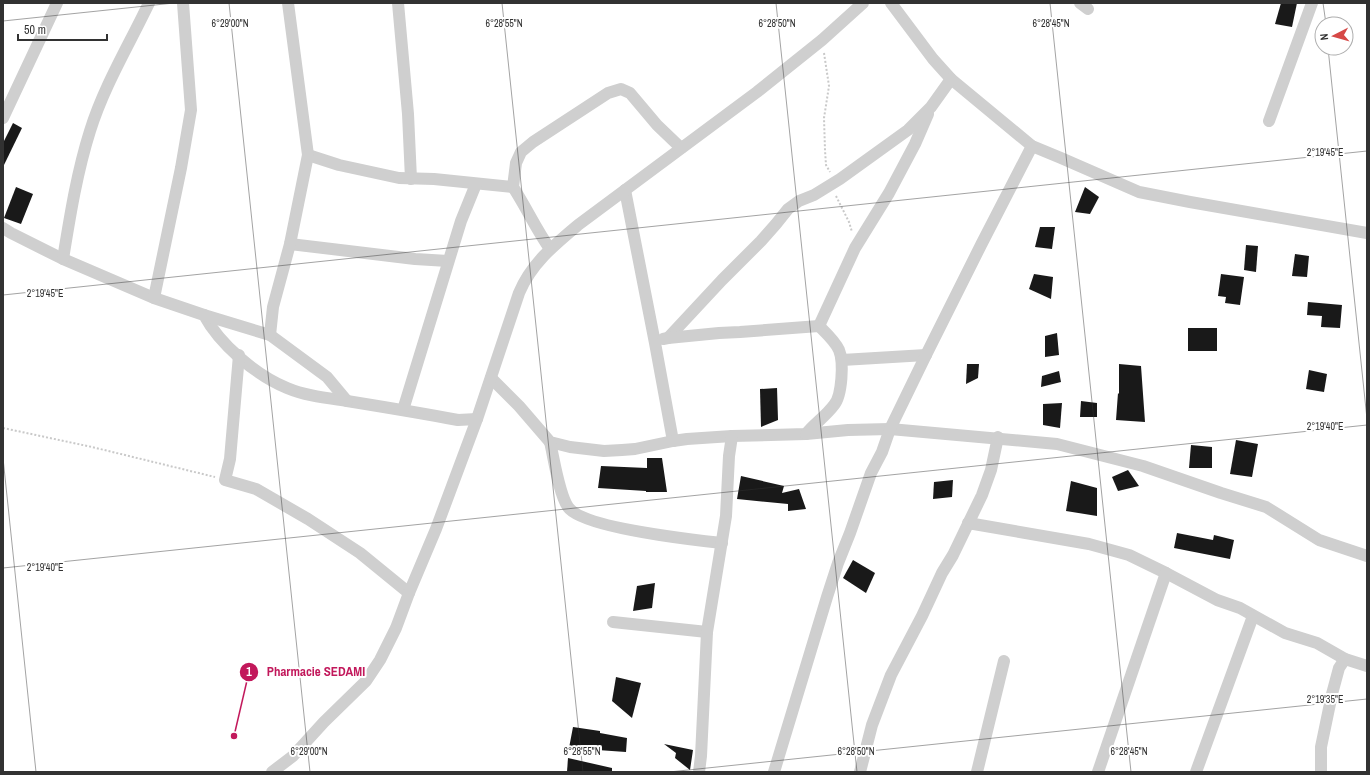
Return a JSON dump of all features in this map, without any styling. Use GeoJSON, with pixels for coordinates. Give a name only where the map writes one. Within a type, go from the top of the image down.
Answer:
{"type":"FeatureCollection","features":[{"type":"Feature","properties":{"kind":"street"},"geometry":{"type":"LineString","coordinates":[[4,113],[58,3]]}},
{"type":"Feature","properties":{"kind":"street"},"geometry":{"type":"LineString","coordinates":[[63,259],[74,193],[90,130],[105,93],[149,3]]}},
{"type":"Feature","properties":{"kind":"street"},"geometry":{"type":"LineString","coordinates":[[154,298],[181,168],[191,110],[182,3]]}},
{"type":"Feature","properties":{"kind":"street"},"geometry":{"type":"LineString","coordinates":[[270,335],[273,307],[290,244],[308,155],[288,3]]}},
{"type":"Feature","properties":{"kind":"street"},"geometry":{"type":"LineString","coordinates":[[398,3],[408,114],[411,179]]}},
{"type":"Feature","properties":{"kind":"street"},"geometry":{"type":"LineString","coordinates":[[272,772],[293,756],[366,680],[383,654],[396,628],[408,593],[436,529],[477,419],[525,280],[535,266],[550,249],[578,225],[757,92],[822,40],[863,3]]}},
{"type":"Feature","properties":{"kind":"street"},"geometry":{"type":"LineString","coordinates":[[891,3],[933,59],[951,80],[1032,146],[1139,192],[1367,233]]}},
{"type":"Feature","properties":{"kind":"street"},"geometry":{"type":"LineString","coordinates":[[1269,121],[1312,3]]}},
{"type":"Feature","properties":{"kind":"street"},"geometry":{"type":"LineString","coordinates":[[668,338],[761,241],[788,209],[799,201],[814,195],[846,175],[908,130],[931,107],[951,80]]}},
{"type":"Feature","properties":{"kind":"street"},"geometry":{"type":"LineString","coordinates":[[550,249],[542,238],[513,187],[516,163],[521,152],[533,142],[608,93],[621,89],[630,92],[657,125],[681,148]]}},
{"type":"Feature","properties":{"kind":"street"},"geometry":{"type":"LineString","coordinates":[[819,326],[855,248],[889,193],[916,144],[931,107]]}},
{"type":"Feature","properties":{"kind":"street"},"geometry":{"type":"LineString","coordinates":[[774,772],[838,563],[890,429],[984,238],[1032,146]]}},
{"type":"Feature","properties":{"kind":"street"},"geometry":{"type":"LineString","coordinates":[[308,155],[339,164],[411,179],[434,179],[513,187]]}},
{"type":"Feature","properties":{"kind":"street"},"geometry":{"type":"LineString","coordinates":[[403,410],[448,261],[461,221],[476,184]]}},
{"type":"Feature","properties":{"kind":"street"},"geometry":{"type":"LineString","coordinates":[[625,190],[656,343],[673,440]]}},
{"type":"Feature","properties":{"kind":"street"},"geometry":{"type":"LineString","coordinates":[[3,228],[63,259],[154,298],[270,335],[327,377],[347,401]]}},
{"type":"Feature","properties":{"kind":"street"},"geometry":{"type":"LineString","coordinates":[[290,244],[415,259],[448,261]]}},
{"type":"Feature","properties":{"kind":"street"},"geometry":{"type":"LineString","coordinates":[[204,315],[211,328],[222,342],[253,369],[288,388],[323,397],[458,420],[477,419]]}},
{"type":"Feature","properties":{"kind":"street"},"geometry":{"type":"LineString","coordinates":[[656,343],[668,338],[819,326]]}},
{"type":"Feature","properties":{"kind":"street"},"geometry":{"type":"LineString","coordinates":[[806,434],[835,405],[839,398],[842,360],[839,350],[819,326]]}},
{"type":"Feature","properties":{"kind":"street"},"geometry":{"type":"LineString","coordinates":[[238,355],[230,459],[225,480],[256,489],[308,519],[360,553],[408,593]]}},
{"type":"Feature","properties":{"kind":"street"},"geometry":{"type":"LineString","coordinates":[[842,360],[926,355]]}},
{"type":"Feature","properties":{"kind":"street"},"geometry":{"type":"LineString","coordinates":[[490,378],[519,406],[550,442],[562,494],[568,508],[576,514],[592,520],[656,536],[722,543]]}},
{"type":"Feature","properties":{"kind":"street"},"geometry":{"type":"LineString","coordinates":[[550,442],[582,449],[604,451],[635,449],[673,440],[890,429],[1057,444],[1143,466],[1220,493],[1266,507],[1319,540],[1367,556]]}},
{"type":"Feature","properties":{"kind":"street"},"geometry":{"type":"LineString","coordinates":[[699,772],[707,632],[726,516],[729,456],[732,436]]}},
{"type":"Feature","properties":{"kind":"street"},"geometry":{"type":"LineString","coordinates":[[860,772],[872,725],[891,675],[922,616],[942,573],[953,555],[984,488],[991,470],[998,438]]}},
{"type":"Feature","properties":{"kind":"street"},"geometry":{"type":"LineString","coordinates":[[968,522],[1089,544],[1129,555],[1166,573],[1209,597],[1240,608],[1285,633],[1317,643],[1344,659],[1367,666]]}},
{"type":"Feature","properties":{"kind":"street"},"geometry":{"type":"LineString","coordinates":[[1098,772],[1166,573]]}},
{"type":"Feature","properties":{"kind":"street"},"geometry":{"type":"LineString","coordinates":[[1196,772],[1253,616]]}},
{"type":"Feature","properties":{"kind":"street"},"geometry":{"type":"LineString","coordinates":[[613,622],[707,632]]}},
{"type":"Feature","properties":{"kind":"street"},"geometry":{"type":"LineString","coordinates":[[1321,772],[1322,740],[1339,668],[1344,659]]}},
{"type":"Feature","properties":{"kind":"street"},"geometry":{"type":"LineString","coordinates":[[977,772],[1004,661]]}},
{"type":"Feature","properties":{"kind":"path"},"geometry":{"type":"LineString","coordinates":[[822,40],[829,86],[824,118],[826,165],[834,179],[835,192],[849,222],[854,238],[855,248]]}},
{"type":"Feature","properties":{"kind":"path"},"geometry":{"type":"LineString","coordinates":[[3,428],[92,447],[225,480]]}},
{"type":"Feature","properties":{"kind":"building"},"geometry":{"type":"Polygon","coordinates":[[[1281,3],[1297,3],[1292,27],[1275,24],[1281,3]]]}},
{"type":"Feature","properties":{"kind":"building"},"geometry":{"type":"Polygon","coordinates":[[[13,123],[22,128],[3,167],[3,143],[13,123]]]}},
{"type":"Feature","properties":{"kind":"building"},"geometry":{"type":"Polygon","coordinates":[[[16,187],[33,194],[21,224],[4,218],[16,187]]]}},
{"type":"Feature","properties":{"kind":"building"},"geometry":{"type":"Polygon","coordinates":[[[1085,187],[1099,197],[1090,214],[1075,212],[1085,187]]]}},
{"type":"Feature","properties":{"kind":"building"},"geometry":{"type":"Polygon","coordinates":[[[1040,227],[1055,227],[1052,249],[1035,247],[1040,227]]]}},
{"type":"Feature","properties":{"kind":"building"},"geometry":{"type":"Polygon","coordinates":[[[1246,245],[1258,246],[1256,272],[1244,270],[1246,245]]]}},
{"type":"Feature","properties":{"kind":"building"},"geometry":{"type":"Polygon","coordinates":[[[1295,254],[1309,256],[1307,277],[1292,276],[1295,254]]]}},
{"type":"Feature","properties":{"kind":"building"},"geometry":{"type":"Polygon","coordinates":[[[1034,274],[1053,277],[1051,299],[1029,289],[1034,274]]]}},
{"type":"Feature","properties":{"kind":"building"},"geometry":{"type":"Polygon","coordinates":[[[1221,274],[1244,277],[1240,305],[1225,303],[1226,297],[1218,296],[1221,274]]]}},
{"type":"Feature","properties":{"kind":"building"},"geometry":{"type":"Polygon","coordinates":[[[1308,302],[1342,305],[1340,328],[1321,327],[1322,316],[1307,315],[1308,302]]]}},
{"type":"Feature","properties":{"kind":"building"},"geometry":{"type":"Polygon","coordinates":[[[1188,328],[1217,328],[1217,351],[1188,351],[1188,328]]]}},
{"type":"Feature","properties":{"kind":"building"},"geometry":{"type":"Polygon","coordinates":[[[1057,333],[1059,355],[1045,357],[1045,336],[1057,333]]]}},
{"type":"Feature","properties":{"kind":"building"},"geometry":{"type":"Polygon","coordinates":[[[967,364],[979,364],[978,378],[966,384],[967,364]]]}},
{"type":"Feature","properties":{"kind":"building"},"geometry":{"type":"Polygon","coordinates":[[[1119,364],[1141,366],[1145,422],[1116,420],[1118,393],[1119,394],[1119,364]]]}},
{"type":"Feature","properties":{"kind":"building"},"geometry":{"type":"Polygon","coordinates":[[[1309,370],[1327,374],[1324,392],[1306,389],[1309,370]]]}},
{"type":"Feature","properties":{"kind":"building"},"geometry":{"type":"Polygon","coordinates":[[[1059,371],[1061,382],[1041,387],[1042,376],[1059,371]]]}},
{"type":"Feature","properties":{"kind":"building"},"geometry":{"type":"Polygon","coordinates":[[[777,388],[778,420],[761,427],[760,389],[777,388]]]}},
{"type":"Feature","properties":{"kind":"building"},"geometry":{"type":"Polygon","coordinates":[[[1081,401],[1097,403],[1097,417],[1080,417],[1081,401]]]}},
{"type":"Feature","properties":{"kind":"building"},"geometry":{"type":"Polygon","coordinates":[[[1062,403],[1060,428],[1043,425],[1043,404],[1062,403]]]}},
{"type":"Feature","properties":{"kind":"building"},"geometry":{"type":"Polygon","coordinates":[[[1236,440],[1258,444],[1252,477],[1230,474],[1236,440]]]}},
{"type":"Feature","properties":{"kind":"building"},"geometry":{"type":"Polygon","coordinates":[[[1191,445],[1212,447],[1212,468],[1189,468],[1191,445]]]}},
{"type":"Feature","properties":{"kind":"building"},"geometry":{"type":"Polygon","coordinates":[[[647,458],[662,458],[667,492],[646,492],[598,488],[601,466],[647,468],[647,458]]]}},
{"type":"Feature","properties":{"kind":"building"},"geometry":{"type":"Polygon","coordinates":[[[1128,470],[1139,486],[1118,491],[1112,477],[1128,470]]]}},
{"type":"Feature","properties":{"kind":"building"},"geometry":{"type":"Polygon","coordinates":[[[741,476],[784,486],[782,493],[799,489],[806,509],[788,511],[788,504],[737,499],[741,476]]]}},
{"type":"Feature","properties":{"kind":"building"},"geometry":{"type":"Polygon","coordinates":[[[953,480],[952,497],[933,499],[934,482],[953,480]]]}},
{"type":"Feature","properties":{"kind":"building"},"geometry":{"type":"Polygon","coordinates":[[[1071,481],[1097,488],[1097,516],[1066,511],[1071,481]]]}},
{"type":"Feature","properties":{"kind":"building"},"geometry":{"type":"Polygon","coordinates":[[[1177,533],[1213,540],[1214,535],[1234,540],[1230,559],[1174,548],[1177,533]]]}},
{"type":"Feature","properties":{"kind":"building"},"geometry":{"type":"Polygon","coordinates":[[[853,560],[875,573],[866,593],[843,578],[853,560]]]}},
{"type":"Feature","properties":{"kind":"building"},"geometry":{"type":"Polygon","coordinates":[[[655,583],[652,608],[633,611],[637,586],[655,583]]]}},
{"type":"Feature","properties":{"kind":"building"},"geometry":{"type":"Polygon","coordinates":[[[616,677],[641,683],[632,718],[612,701],[616,677]]]}},
{"type":"Feature","properties":{"kind":"building"},"geometry":{"type":"Polygon","coordinates":[[[573,727],[600,731],[600,733],[627,738],[626,752],[569,748],[573,727]]]}},
{"type":"Feature","properties":{"kind":"building"},"geometry":{"type":"Polygon","coordinates":[[[664,744],[693,750],[690,770],[675,758],[676,753],[664,744]]]}},
{"type":"Feature","properties":{"kind":"building"},"geometry":{"type":"Polygon","coordinates":[[[568,758],[612,768],[612,772],[567,772],[568,758]]]}},
{"type":"Feature","properties":{"kind":"place","name":"Pharmacie SEDAMI"},"geometry":{"type":"Point","coordinates":[234,736]}}]}
